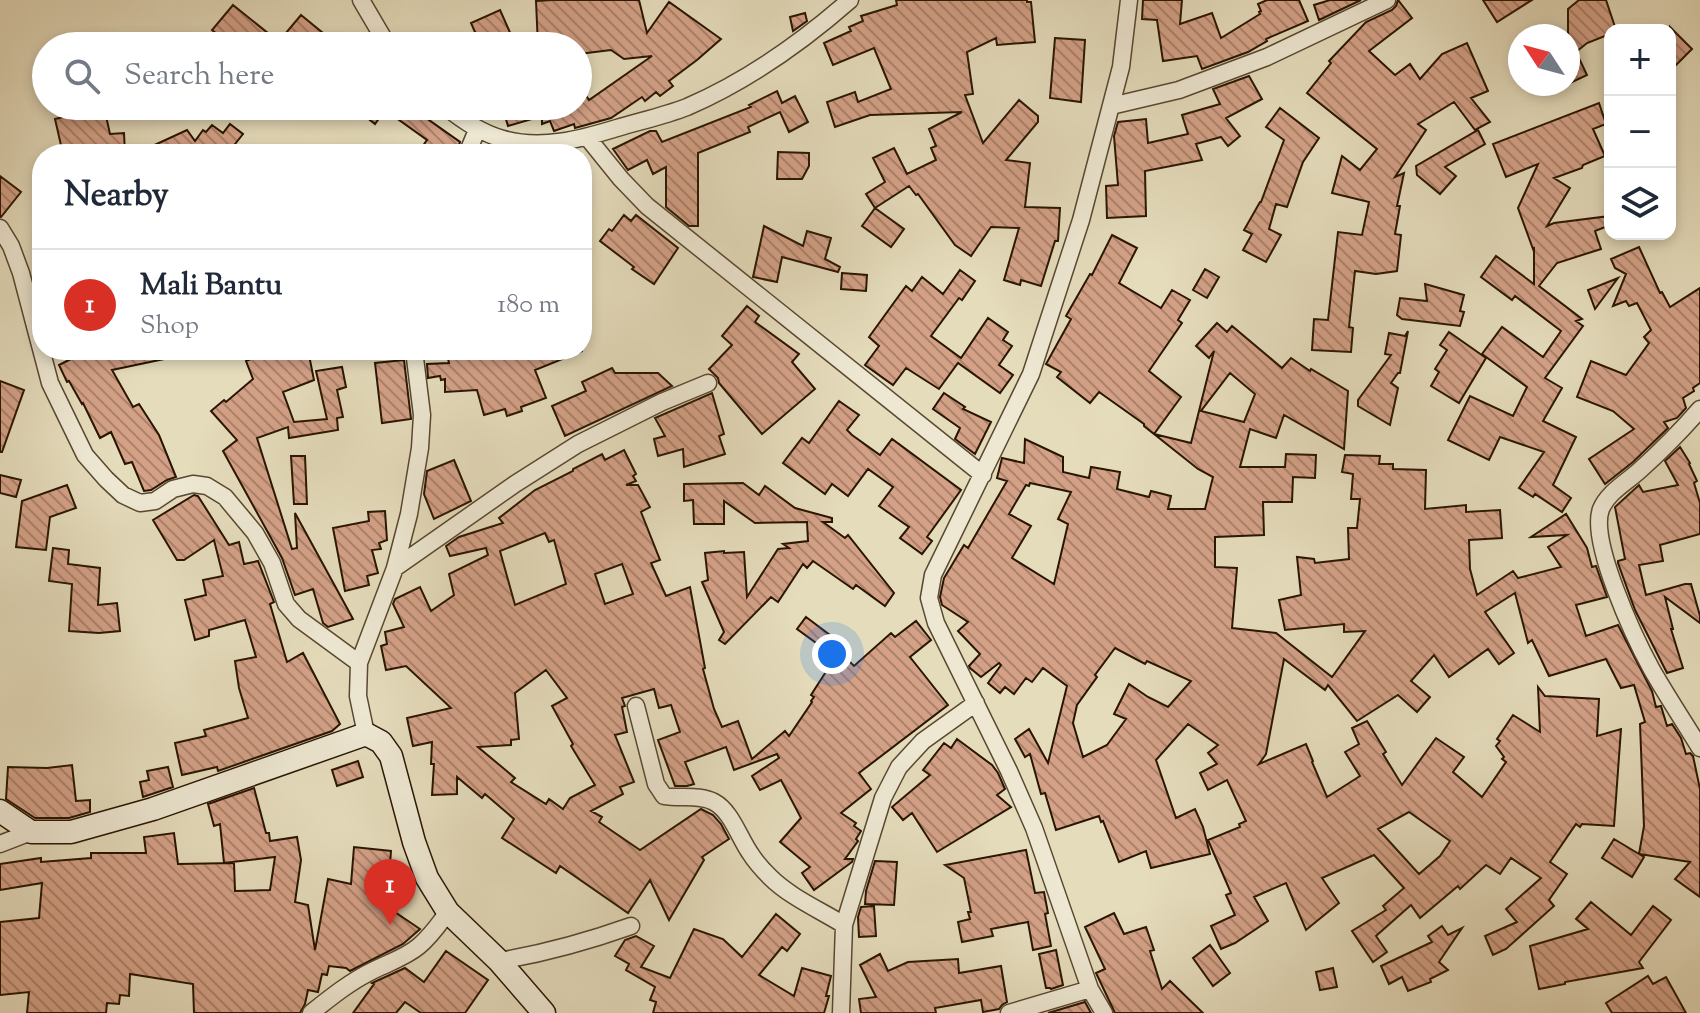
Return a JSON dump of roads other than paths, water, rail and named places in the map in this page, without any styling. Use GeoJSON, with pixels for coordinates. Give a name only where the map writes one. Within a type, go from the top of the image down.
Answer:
{"type":"FeatureCollection","features":[{"type":"Feature","properties":{"kind":"main road"},"geometry":{"type":"LineString","coordinates":[[0,811],[31,832],[71,832],[153,809],[366,734],[381,742],[391,756],[427,878],[448,912],[499,961],[544,1013]]}},
{"type":"Feature","properties":{"kind":"street"},"geometry":{"type":"LineString","coordinates":[[361,0],[380,32]]}},
{"type":"Feature","properties":{"kind":"street"},"geometry":{"type":"LineString","coordinates":[[464,120],[477,130],[505,140],[528,143],[566,142],[649,120],[687,107],[770,63],[850,0]]}},
{"type":"Feature","properties":{"kind":"street"},"geometry":{"type":"LineString","coordinates":[[1104,1013],[1090,989],[1034,828],[936,623],[929,598],[933,575],[1031,374],[1081,220],[1111,106],[1121,67],[1129,0]]}},
{"type":"Feature","properties":{"kind":"street"},"geometry":{"type":"LineString","coordinates":[[1111,106],[1179,90],[1267,57],[1387,0]]}},
{"type":"Feature","properties":{"kind":"street"},"geometry":{"type":"LineString","coordinates":[[471,144],[477,130]]}},
{"type":"Feature","properties":{"kind":"street"},"geometry":{"type":"LineString","coordinates":[[587,137],[647,206],[983,475]]}},
{"type":"Feature","properties":{"kind":"street"},"geometry":{"type":"LineString","coordinates":[[0,228],[21,273],[32,315]]}},
{"type":"Feature","properties":{"kind":"street"},"geometry":{"type":"LineString","coordinates":[[44,360],[50,383],[85,455],[106,479],[123,495],[140,503],[155,501],[173,489],[193,484],[207,486],[225,497],[261,543],[272,563],[286,604],[299,619],[359,663]]}},
{"type":"Feature","properties":{"kind":"street"},"geometry":{"type":"LineString","coordinates":[[366,734],[358,696],[359,663],[395,568],[409,514],[420,448],[422,415],[415,360]]}},
{"type":"Feature","properties":{"kind":"street"},"geometry":{"type":"LineString","coordinates":[[395,568],[578,444],[708,383]]}},
{"type":"Feature","properties":{"kind":"street"},"geometry":{"type":"LineString","coordinates":[[1700,409],[1677,436],[1611,494],[1601,509],[1598,527],[1606,561],[1632,628],[1651,669],[1700,748]]}},
{"type":"Feature","properties":{"kind":"street"},"geometry":{"type":"LineString","coordinates":[[841,1013],[844,925],[883,798],[899,767],[923,741],[976,703]]}},
{"type":"Feature","properties":{"kind":"street"},"geometry":{"type":"LineString","coordinates":[[636,706],[656,784],[664,796],[701,797],[715,802],[725,812],[750,854],[772,879],[844,925]]}},
{"type":"Feature","properties":{"kind":"street"},"geometry":{"type":"LineString","coordinates":[[0,844],[31,832]]}},
{"type":"Feature","properties":{"kind":"street"},"geometry":{"type":"LineString","coordinates":[[311,1013],[353,982],[417,948],[448,912]]}},
{"type":"Feature","properties":{"kind":"street"},"geometry":{"type":"LineString","coordinates":[[499,961],[582,943],[631,926]]}},
{"type":"Feature","properties":{"kind":"street"},"geometry":{"type":"LineString","coordinates":[[1009,1013],[1090,989]]}},
{"type":"Feature","properties":{"kind":"place","name":"Mali Bantu"},"geometry":{"type":"Point","coordinates":[390,925]}}]}
